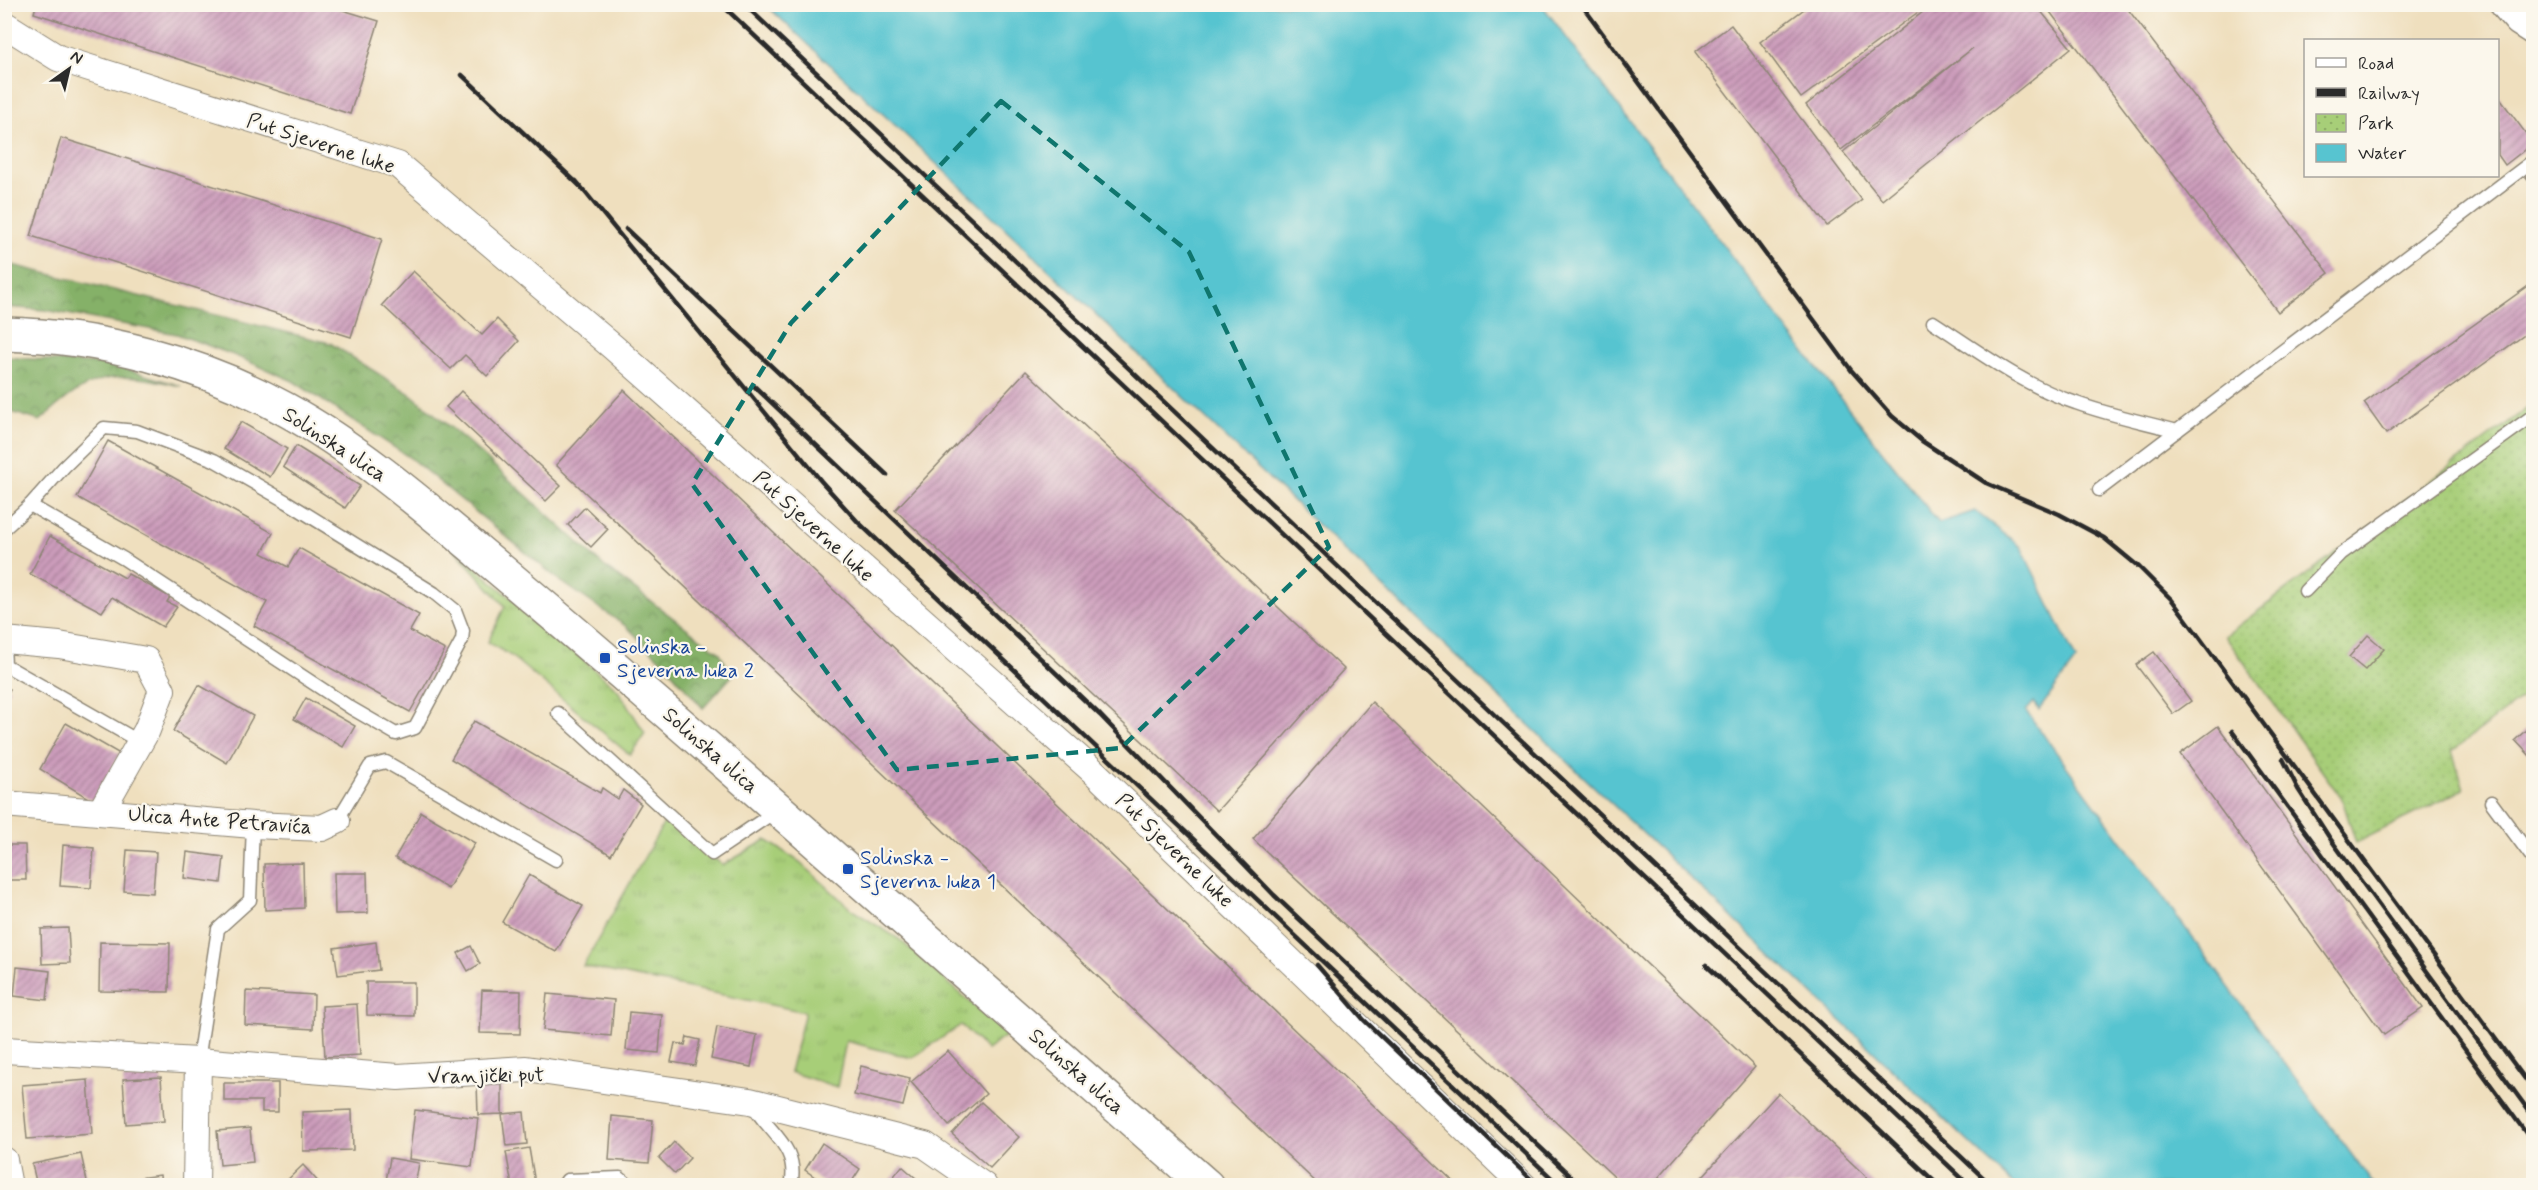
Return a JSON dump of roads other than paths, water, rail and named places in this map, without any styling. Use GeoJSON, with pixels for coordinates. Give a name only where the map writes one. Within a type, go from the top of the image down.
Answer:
{"type":"FeatureCollection","features":[{"type":"Feature","properties":{"kind":"main road"},"geometry":{"type":"LineString","coordinates":[[2507,4],[2520,19],[2534,28]]}},
{"type":"Feature","properties":{"kind":"main road","name":"Solinska ulica"},"geometry":{"type":"LineString","coordinates":[[4,334],[60,337],[163,358],[228,381],[286,410],[338,442],[417,499],[779,808],[1207,1185]]}},
{"type":"Feature","properties":{"kind":"street","name":"Put Sjeverne luke"},"geometry":{"type":"LineString","coordinates":[[4,24],[58,58],[398,165],[613,347],[1092,770],[1524,1185]]}},
{"type":"Feature","properties":{"kind":"street","name":"Ulica Ante Petravića"},"geometry":{"type":"LineString","coordinates":[[4,640],[59,645],[146,660],[162,690],[140,742],[101,811]]}},
{"type":"Feature","properties":{"kind":"street","name":"Ulica Ante Petravića"},"geometry":{"type":"LineString","coordinates":[[4,804],[253,825],[322,828],[337,821]]}},
{"type":"Feature","properties":{"kind":"street","name":"Vranjički put"},"geometry":{"type":"LineString","coordinates":[[4,1050],[198,1061],[398,1077],[526,1069],[750,1101],[925,1145],[984,1185]]}},
{"type":"Feature","properties":{"kind":"street"},"geometry":{"type":"LineString","coordinates":[[196,1185],[198,1061]]}},
{"type":"Feature","properties":{"kind":"street"},"geometry":{"type":"LineString","coordinates":[[4,1160],[9,1185]]}},
{"type":"Feature","properties":{"kind":"lane"},"geometry":{"type":"LineString","coordinates":[[2099,490],[2534,160]]}},
{"type":"Feature","properties":{"kind":"lane"},"geometry":{"type":"LineString","coordinates":[[1933,322],[1999,364],[2053,394],[2075,403],[2177,431]]}},
{"type":"Feature","properties":{"kind":"lane"},"geometry":{"type":"LineString","coordinates":[[2305,591],[2341,554],[2534,414]]}},
{"type":"Feature","properties":{"kind":"lane"},"geometry":{"type":"LineString","coordinates":[[4,529],[104,428],[137,431],[214,460],[403,572],[454,610],[463,631],[462,640],[415,728],[396,734],[351,708],[124,559],[30,504]]}},
{"type":"Feature","properties":{"kind":"lane"},"geometry":{"type":"LineString","coordinates":[[4,645],[5,665],[140,742]]}},
{"type":"Feature","properties":{"kind":"lane"},"geometry":{"type":"LineString","coordinates":[[558,713],[712,854],[779,808]]}},
{"type":"Feature","properties":{"kind":"lane"},"geometry":{"type":"LineString","coordinates":[[337,821],[370,766],[386,762],[556,860]]}},
{"type":"Feature","properties":{"kind":"lane"},"geometry":{"type":"LineString","coordinates":[[2491,802],[2534,860]]}},
{"type":"Feature","properties":{"kind":"lane"},"geometry":{"type":"LineString","coordinates":[[198,1061],[218,929],[250,900],[253,825]]}},
{"type":"Feature","properties":{"kind":"lane"},"geometry":{"type":"LineString","coordinates":[[750,1101],[758,1117],[787,1147],[794,1171],[791,1185]]}},
{"type":"Feature","properties":{"kind":"lane"},"geometry":{"type":"LineString","coordinates":[[563,1185],[567,1180],[620,1178],[630,1185]]}},
{"type":"Feature","properties":{"kind":"water"},"geometry":{"type":"Polygon","coordinates":[[[766,5],[1542,5],[1791,335],[1939,523],[1975,511],[2021,547],[2076,660],[2039,710],[2034,702],[2026,711],[2374,1185],[2014,1185],[971,196],[766,5]]]}},
{"type":"Feature","properties":{"kind":"railway"},"geometry":{"type":"LineString","coordinates":[[721,4],[1970,1186]]}},
{"type":"Feature","properties":{"kind":"railway"},"geometry":{"type":"LineString","coordinates":[[744,4],[1992,1186]]}},
{"type":"Feature","properties":{"kind":"railway"},"geometry":{"type":"LineString","coordinates":[[1581,4],[1851,370],[1892,416],[1922,441],[1986,483],[2059,514],[2104,538],[2139,567],[2172,600],[2534,1091]]}},
{"type":"Feature","properties":{"kind":"railway"},"geometry":{"type":"LineString","coordinates":[[462,75],[580,186]]}},
{"type":"Feature","properties":{"kind":"railway"},"geometry":{"type":"LineString","coordinates":[[576,181],[821,481],[858,522],[1560,1186]]}},
{"type":"Feature","properties":{"kind":"railway"},"geometry":{"type":"LineString","coordinates":[[626,229],[887,475]]}},
{"type":"Feature","properties":{"kind":"railway"},"geometry":{"type":"LineString","coordinates":[[753,385],[1100,715],[1274,895],[1581,1186]]}},
{"type":"Feature","properties":{"kind":"railway"},"geometry":{"type":"LineString","coordinates":[[2232,731],[2534,1144]]}},
{"type":"Feature","properties":{"kind":"railway"},"geometry":{"type":"LineString","coordinates":[[2283,759],[2298,789],[2329,837],[2534,1118]]}},
{"type":"Feature","properties":{"kind":"railway"},"geometry":{"type":"LineString","coordinates":[[1317,965],[1364,1020],[1538,1186]]}},
{"type":"Feature","properties":{"kind":"railway"},"geometry":{"type":"LineString","coordinates":[[1706,965],[1939,1186]]}},
{"type":"Feature","properties":{"kind":"place","name":"Solinska - Sjeverna luka 2"},"geometry":{"type":"Point","coordinates":[605,658]}},
{"type":"Feature","properties":{"kind":"place","name":"Solinska - Sjeverna luka 1"},"geometry":{"type":"Point","coordinates":[848,869]}}]}
